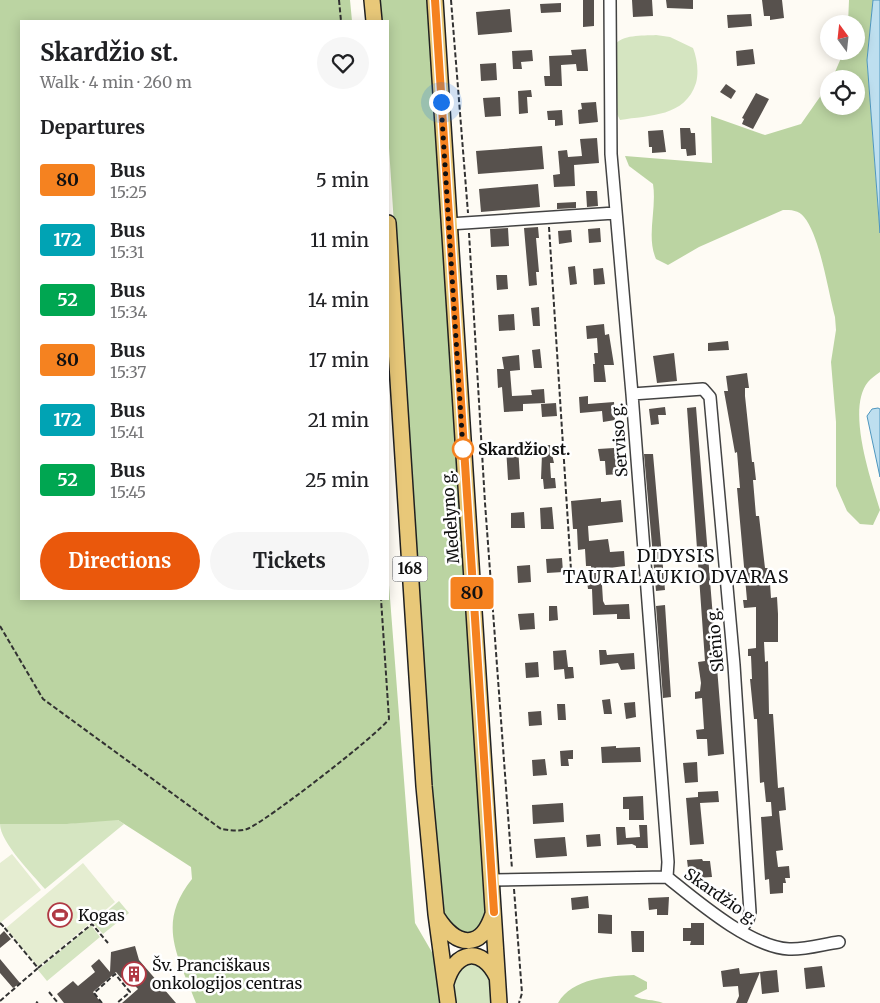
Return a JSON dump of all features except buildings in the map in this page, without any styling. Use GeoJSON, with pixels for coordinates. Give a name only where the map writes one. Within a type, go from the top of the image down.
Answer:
{"type":"FeatureCollection","features":[{"type":"Feature","properties":{"kind":"main road"},"geometry":{"type":"LineString","coordinates":[[372,0],[374,20]]}},
{"type":"Feature","properties":{"kind":"main road","name":"Medelyno g."},"geometry":{"type":"LineString","coordinates":[[435,0],[499,1003]]}},
{"type":"Feature","properties":{"kind":"main road","name":"168"},"geometry":{"type":"LineString","coordinates":[[389,239],[424,786],[436,914],[448,1003]]}},
{"type":"Feature","properties":{"kind":"main road"},"geometry":{"type":"LineString","coordinates":[[436,914],[451,935],[456,939],[469,941],[480,937],[489,928],[494,912]]}},
{"type":"Feature","properties":{"kind":"main road"},"geometry":{"type":"LineString","coordinates":[[445,985],[449,970],[459,960],[468,956],[480,957],[491,964],[498,978]]}},
{"type":"Feature","properties":{"kind":"street","name":"Serviso g."},"geometry":{"type":"LineString","coordinates":[[610,0],[611,154],[632,394],[668,862],[667,877]]}},
{"type":"Feature","properties":{"kind":"street"},"geometry":{"type":"LineString","coordinates":[[449,224],[615,213]]}},
{"type":"Feature","properties":{"kind":"street","name":"Slėnio g."},"geometry":{"type":"LineString","coordinates":[[632,394],[703,389],[710,397],[734,665],[750,912],[748,920],[740,930]]}},
{"type":"Feature","properties":{"kind":"street","name":"Skardžio g."},"geometry":{"type":"LineString","coordinates":[[492,880],[667,877],[700,904],[758,941],[789,950],[839,942]]}},
{"type":"Feature","properties":{"kind":"path"},"geometry":{"type":"LineString","coordinates":[[339,0],[341,20]]}},
{"type":"Feature","properties":{"kind":"path"},"geometry":{"type":"LineString","coordinates":[[451,0],[469,223],[485,502],[522,993],[519,1003]]}},
{"type":"Feature","properties":{"kind":"path"},"geometry":{"type":"LineString","coordinates":[[548,218],[572,570]]}},
{"type":"Feature","properties":{"kind":"path"},"geometry":{"type":"LineString","coordinates":[[0,626],[43,699],[220,829],[237,831],[255,826],[327,772],[389,719],[381,600]]}},
{"type":"Feature","properties":{"kind":"path"},"geometry":{"type":"LineString","coordinates":[[0,923],[38,968]]}},
{"type":"Feature","properties":{"kind":"path"},"geometry":{"type":"LineString","coordinates":[[0,1001],[92,924],[108,943]]}},
{"type":"Feature","properties":{"kind":"path"},"geometry":{"type":"LineString","coordinates":[[102,1003],[94,993],[115,974],[130,992],[117,1003]]}},
{"type":"Feature","properties":{"kind":"path"},"geometry":{"type":"LineString","coordinates":[[49,992],[58,1003]]}},
{"type":"Feature","properties":{"kind":"green space"},"geometry":{"type":"Polygon","coordinates":[[[0,0],[350,0],[352,20],[20,20],[20,600],[389,600],[389,585],[415,923],[433,954],[440,1003],[196,1003],[177,955],[173,926],[175,911],[181,895],[192,879],[191,867],[118,820],[67,824],[0,824],[0,0]]]}},
{"type":"Feature","properties":{"kind":"green space"},"geometry":{"type":"Polygon","coordinates":[[[380,0],[428,0],[488,915],[483,928],[463,936],[444,917],[431,791],[389,148],[389,20],[381,20],[380,0]]]}},
{"type":"Feature","properties":{"kind":"green space"},"geometry":{"type":"Polygon","coordinates":[[[849,0],[873,0],[867,60],[880,233],[880,372],[868,382],[862,394],[859,409],[862,445],[880,510],[873,525],[860,524],[847,511],[836,486],[836,422],[831,362],[836,330],[835,317],[815,237],[804,217],[792,210],[783,210],[699,247],[668,265],[656,259],[653,250],[653,184],[629,166],[625,156],[712,163],[711,116],[765,135],[801,124],[820,97],[820,115],[865,115],[865,70],[836,70],[840,60],[865,60],[865,15],[848,15],[849,0]]]}},
{"type":"Feature","properties":{"kind":"green space"},"geometry":{"type":"Polygon","coordinates":[[[656,35],[670,37],[693,48],[697,65],[696,83],[691,94],[675,108],[654,115],[620,120],[616,112],[614,46],[622,39],[656,35]]]}},
{"type":"Feature","properties":{"kind":"green space"},"geometry":{"type":"Polygon","coordinates":[[[118,820],[124,824],[45,889],[11,849],[1,831],[0,824],[67,824],[118,820]]]}},
{"type":"Feature","properties":{"kind":"green space"},"geometry":{"type":"Polygon","coordinates":[[[12,854],[41,890],[0,923],[0,863],[12,854]]]}},
{"type":"Feature","properties":{"kind":"green space","name":"Kogas"},"geometry":{"type":"Polygon","coordinates":[[[83,863],[115,902],[38,967],[6,928],[83,863]]]}},
{"type":"Feature","properties":{"kind":"green space"},"geometry":{"type":"Polygon","coordinates":[[[119,901],[129,913],[103,934],[93,923],[119,901]]]}},
{"type":"Feature","properties":{"kind":"green space"},"geometry":{"type":"Polygon","coordinates":[[[91,925],[100,937],[47,981],[38,970],[91,925]]]}},
{"type":"Feature","properties":{"kind":"green space"},"geometry":{"type":"Polygon","coordinates":[[[470,961],[489,967],[493,1003],[453,1003],[450,985],[454,969],[470,961]]]}},
{"type":"Feature","properties":{"kind":"green space"},"geometry":{"type":"Polygon","coordinates":[[[634,975],[647,982],[647,989],[634,996],[663,1003],[558,1003],[572,988],[582,983],[614,976],[634,975]]]}},
{"type":"Feature","properties":{"kind":"water"},"geometry":{"type":"Polygon","coordinates":[[[873,0],[880,0],[880,233],[867,60],[873,0]]]}},
{"type":"Feature","properties":{"kind":"water"},"geometry":{"type":"Polygon","coordinates":[[[872,409],[880,409],[880,477],[867,416],[872,409]]]}},
{"type":"Feature","properties":{"kind":"bus line","name":"80"},"geometry":{"type":"LineString","coordinates":[[435,0],[467,519],[494,912]]}},
{"type":"Feature","properties":{"kind":"place","name":"Skardžio st."},"geometry":{"type":"Point","coordinates":[463,449]}},
{"type":"Feature","properties":{"kind":"place","name":"Kogas"},"geometry":{"type":"Point","coordinates":[60,915]}},
{"type":"Feature","properties":{"kind":"place","name":"Šv. Pranciškaus onkologijos centras"},"geometry":{"type":"Point","coordinates":[134,974]}},
{"type":"Feature","properties":{"kind":"district","name":"DIDYSIS TAURALAUKIO DVARAS"},"geometry":{"type":"Point","coordinates":[676,566]}},
{"type":"Feature","properties":{"kind":"route"},"geometry":{"type":"LineString","coordinates":[[441,102],[463,449]]}}]}
